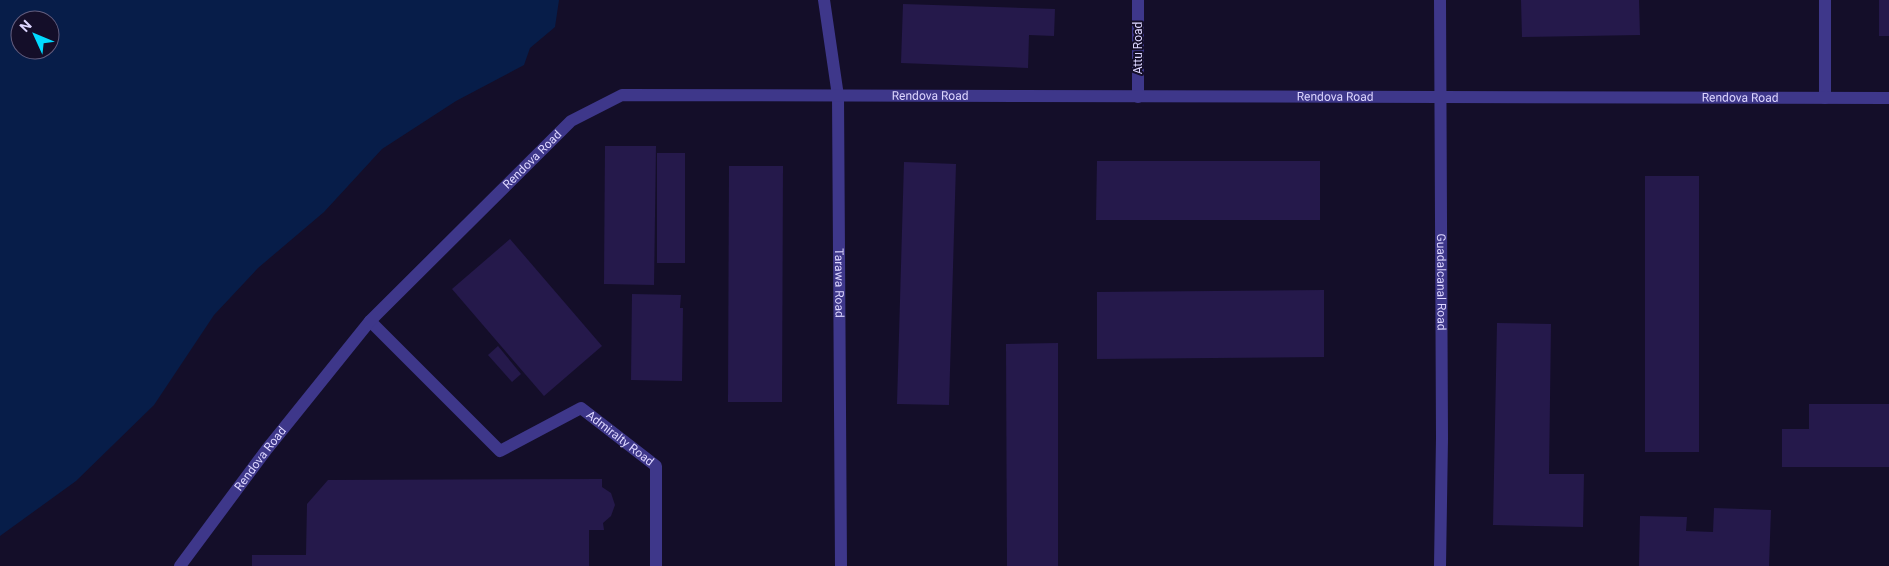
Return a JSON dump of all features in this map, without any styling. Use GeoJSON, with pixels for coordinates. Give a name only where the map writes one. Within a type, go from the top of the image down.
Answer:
{"type":"FeatureCollection","features":[{"type":"Feature","properties":{"kind":"street","name":"Tarawa Road"},"geometry":{"type":"LineString","coordinates":[[824,0],[838,96],[841,566]]}},
{"type":"Feature","properties":{"kind":"street","name":"Attu Road"},"geometry":{"type":"LineString","coordinates":[[1138,0],[1138,97]]}},
{"type":"Feature","properties":{"kind":"street","name":"Guadalcanal Road"},"geometry":{"type":"LineString","coordinates":[[1440,0],[1442,438],[1440,566]]}},
{"type":"Feature","properties":{"kind":"street"},"geometry":{"type":"LineString","coordinates":[[1825,0],[1826,98]]}},
{"type":"Feature","properties":{"kind":"street","name":"Rendova Road"},"geometry":{"type":"LineString","coordinates":[[180,566],[267,449],[370,321],[571,121],[622,95],[1889,98]]}},
{"type":"Feature","properties":{"kind":"street","name":"Admiralty Road"},"geometry":{"type":"LineString","coordinates":[[370,321],[500,451],[581,408],[656,466],[656,566]]}},
{"type":"Feature","properties":{"kind":"water"},"geometry":{"type":"Polygon","coordinates":[[[0,0],[559,0],[555,27],[530,48],[524,65],[456,101],[382,149],[324,212],[258,268],[214,315],[154,405],[76,481],[0,536],[0,0]]]}},
{"type":"Feature","properties":{"kind":"building"},"geometry":{"type":"Polygon","coordinates":[[[1521,0],[1639,0],[1640,35],[1522,37],[1521,0]]]}},
{"type":"Feature","properties":{"kind":"building"},"geometry":{"type":"Polygon","coordinates":[[[1879,0],[1889,0],[1889,36],[1879,36],[1879,0]]]}},
{"type":"Feature","properties":{"kind":"building"},"geometry":{"type":"Polygon","coordinates":[[[903,4],[1055,9],[1054,36],[1029,35],[1028,68],[901,63],[903,4]]]}},
{"type":"Feature","properties":{"kind":"building"},"geometry":{"type":"Polygon","coordinates":[[[605,146],[656,146],[654,285],[604,284],[605,146]]]}},
{"type":"Feature","properties":{"kind":"building"},"geometry":{"type":"Polygon","coordinates":[[[657,153],[685,153],[685,263],[657,263],[657,153]]]}},
{"type":"Feature","properties":{"kind":"building"},"geometry":{"type":"Polygon","coordinates":[[[1097,161],[1320,161],[1320,220],[1096,220],[1097,161]]]}},
{"type":"Feature","properties":{"kind":"building"},"geometry":{"type":"Polygon","coordinates":[[[904,162],[956,164],[949,405],[897,404],[904,162]]]}},
{"type":"Feature","properties":{"kind":"building"},"geometry":{"type":"Polygon","coordinates":[[[729,166],[783,166],[782,402],[728,402],[729,166]]]}},
{"type":"Feature","properties":{"kind":"building"},"geometry":{"type":"Polygon","coordinates":[[[1645,176],[1699,176],[1699,452],[1645,452],[1645,176]]]}},
{"type":"Feature","properties":{"kind":"building"},"geometry":{"type":"Polygon","coordinates":[[[510,239],[602,346],[544,396],[452,289],[510,239]]]}},
{"type":"Feature","properties":{"kind":"building"},"geometry":{"type":"Polygon","coordinates":[[[1324,290],[1324,357],[1097,359],[1097,292],[1324,290]]]}},
{"type":"Feature","properties":{"kind":"building"},"geometry":{"type":"Polygon","coordinates":[[[632,294],[681,295],[680,308],[683,308],[682,381],[631,380],[632,294]]]}},
{"type":"Feature","properties":{"kind":"building"},"geometry":{"type":"Polygon","coordinates":[[[1497,323],[1551,324],[1549,474],[1584,474],[1583,527],[1493,525],[1497,323]]]}},
{"type":"Feature","properties":{"kind":"building"},"geometry":{"type":"Polygon","coordinates":[[[1058,343],[1058,566],[1007,566],[1006,344],[1058,343]]]}},
{"type":"Feature","properties":{"kind":"building"},"geometry":{"type":"Polygon","coordinates":[[[498,346],[521,374],[512,382],[488,355],[498,346]]]}},
{"type":"Feature","properties":{"kind":"building"},"geometry":{"type":"Polygon","coordinates":[[[1809,404],[1889,404],[1889,467],[1782,467],[1782,429],[1809,429],[1809,404]]]}},
{"type":"Feature","properties":{"kind":"building"},"geometry":{"type":"Polygon","coordinates":[[[602,479],[602,487],[611,493],[615,505],[611,516],[603,523],[604,530],[589,530],[589,566],[252,566],[252,555],[306,555],[307,504],[328,480],[602,479]]]}},
{"type":"Feature","properties":{"kind":"building"},"geometry":{"type":"Polygon","coordinates":[[[1714,508],[1771,510],[1769,566],[1639,566],[1640,516],[1687,517],[1686,531],[1713,532],[1714,508]]]}}]}
